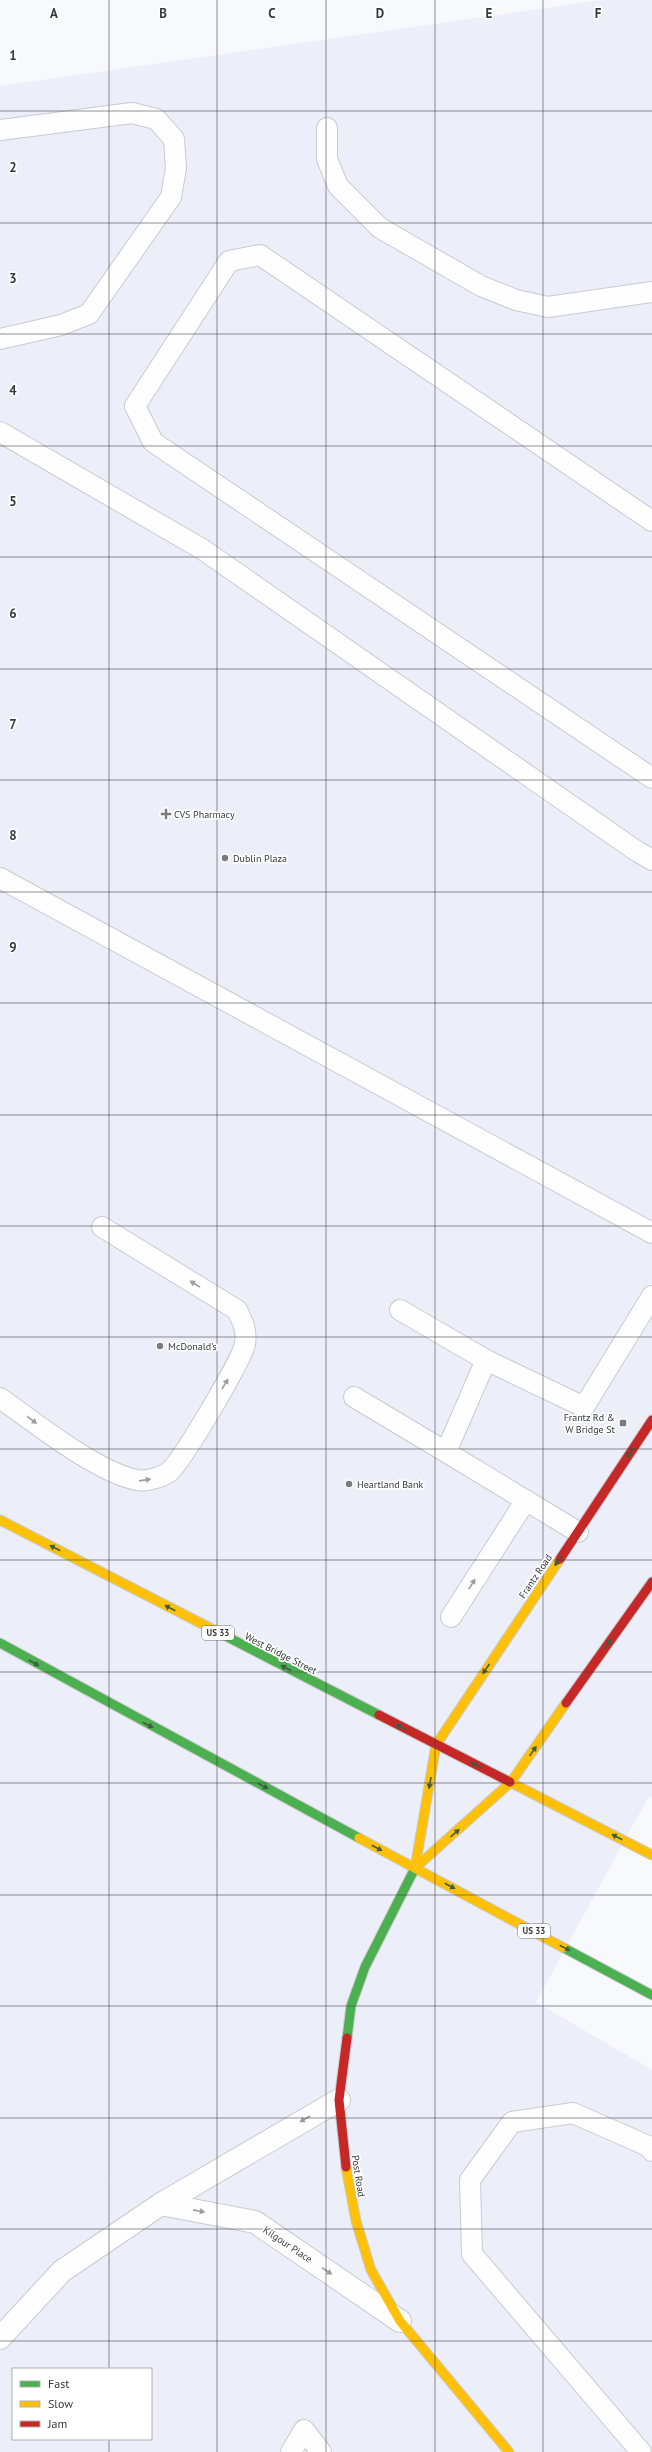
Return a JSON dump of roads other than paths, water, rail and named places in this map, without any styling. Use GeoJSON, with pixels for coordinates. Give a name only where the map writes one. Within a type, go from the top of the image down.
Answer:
{"type":"FeatureCollection","features":[{"type":"Feature","properties":{"kind":"main road","name":"Frantz Road"},"geometry":{"type":"LineString","coordinates":[[436,1744],[652,1420]]}},
{"type":"Feature","properties":{"kind":"main road","name":"West Bridge Street"},"geometry":{"type":"LineString","coordinates":[[0,1520],[511,1782]]}},
{"type":"Feature","properties":{"kind":"main road"},"geometry":{"type":"LineString","coordinates":[[416,1868],[511,1782],[652,1582]]}},
{"type":"Feature","properties":{"kind":"main road","name":"US 33"},"geometry":{"type":"LineString","coordinates":[[0,1643],[72,1684],[652,1996]]}},
{"type":"Feature","properties":{"kind":"main road"},"geometry":{"type":"LineString","coordinates":[[416,1868],[436,1744]]}},
{"type":"Feature","properties":{"kind":"main road","name":"US 33"},"geometry":{"type":"LineString","coordinates":[[511,1782],[652,1855]]}},
{"type":"Feature","properties":{"kind":"main road","name":"Post Road"},"geometry":{"type":"LineString","coordinates":[[416,1868],[365,1967],[351,2006],[339,2100],[347,2180],[356,2221],[371,2270],[400,2321],[509,2452]]}},
{"type":"Feature","properties":{"kind":"street"},"geometry":{"type":"LineString","coordinates":[[0,2338],[62,2271],[161,2204],[339,2100]]}},
{"type":"Feature","properties":{"kind":"street","name":"Kilgour Place"},"geometry":{"type":"LineString","coordinates":[[161,2204],[255,2222],[400,2321]]}},
{"type":"Feature","properties":{"kind":"lane"},"geometry":{"type":"LineString","coordinates":[[0,130],[132,113],[156,119],[174,139],[176,168],[171,196],[89,314],[61,325],[0,340]]}},
{"type":"Feature","properties":{"kind":"lane"},"geometry":{"type":"LineString","coordinates":[[327,128],[327,159],[338,186],[380,228],[481,286],[516,300],[548,307],[652,292]]}},
{"type":"Feature","properties":{"kind":"lane"},"geometry":{"type":"LineString","coordinates":[[652,521],[260,255],[229,261],[135,406],[153,442],[652,778]]}},
{"type":"Feature","properties":{"kind":"lane"},"geometry":{"type":"LineString","coordinates":[[0,432],[202,549],[635,850],[652,860]]}},
{"type":"Feature","properties":{"kind":"lane"},"geometry":{"type":"LineString","coordinates":[[0,878],[652,1233]]}},
{"type":"Feature","properties":{"kind":"lane"},"geometry":{"type":"LineString","coordinates":[[0,1398],[99,1465],[138,1481],[155,1478],[169,1472],[200,1426],[234,1369],[244,1346],[246,1329],[237,1310],[102,1227]]}},
{"type":"Feature","properties":{"kind":"lane"},"geometry":{"type":"LineString","coordinates":[[400,1310],[486,1360],[584,1407],[652,1296]]}},
{"type":"Feature","properties":{"kind":"lane"},"geometry":{"type":"LineString","coordinates":[[446,1452],[486,1360]]}},
{"type":"Feature","properties":{"kind":"lane"},"geometry":{"type":"LineString","coordinates":[[354,1397],[578,1532]]}},
{"type":"Feature","properties":{"kind":"lane"},"geometry":{"type":"LineString","coordinates":[[451,1617],[526,1500]]}},
{"type":"Feature","properties":{"kind":"lane"},"geometry":{"type":"LineString","coordinates":[[641,2452],[472,2254],[470,2180],[512,2122],[573,2113],[648,2146],[652,2151]]}},
{"type":"Feature","properties":{"kind":"lane"},"geometry":{"type":"LineString","coordinates":[[291,2452],[304,2430],[321,2452]]}},
{"type":"Feature","properties":{"kind":"place","name":"CVS Pharmacy"},"geometry":{"type":"Point","coordinates":[166,814]}},
{"type":"Feature","properties":{"kind":"place","name":"Dublin Plaza"},"geometry":{"type":"Point","coordinates":[225,858]}},
{"type":"Feature","properties":{"kind":"place","name":"McDonald's"},"geometry":{"type":"Point","coordinates":[160,1346]}},
{"type":"Feature","properties":{"kind":"place","name":"Frantz Rd & W Bridge St"},"geometry":{"type":"Point","coordinates":[623,1423]}},
{"type":"Feature","properties":{"kind":"place","name":"Heartland Bank"},"geometry":{"type":"Point","coordinates":[349,1484]}}]}
